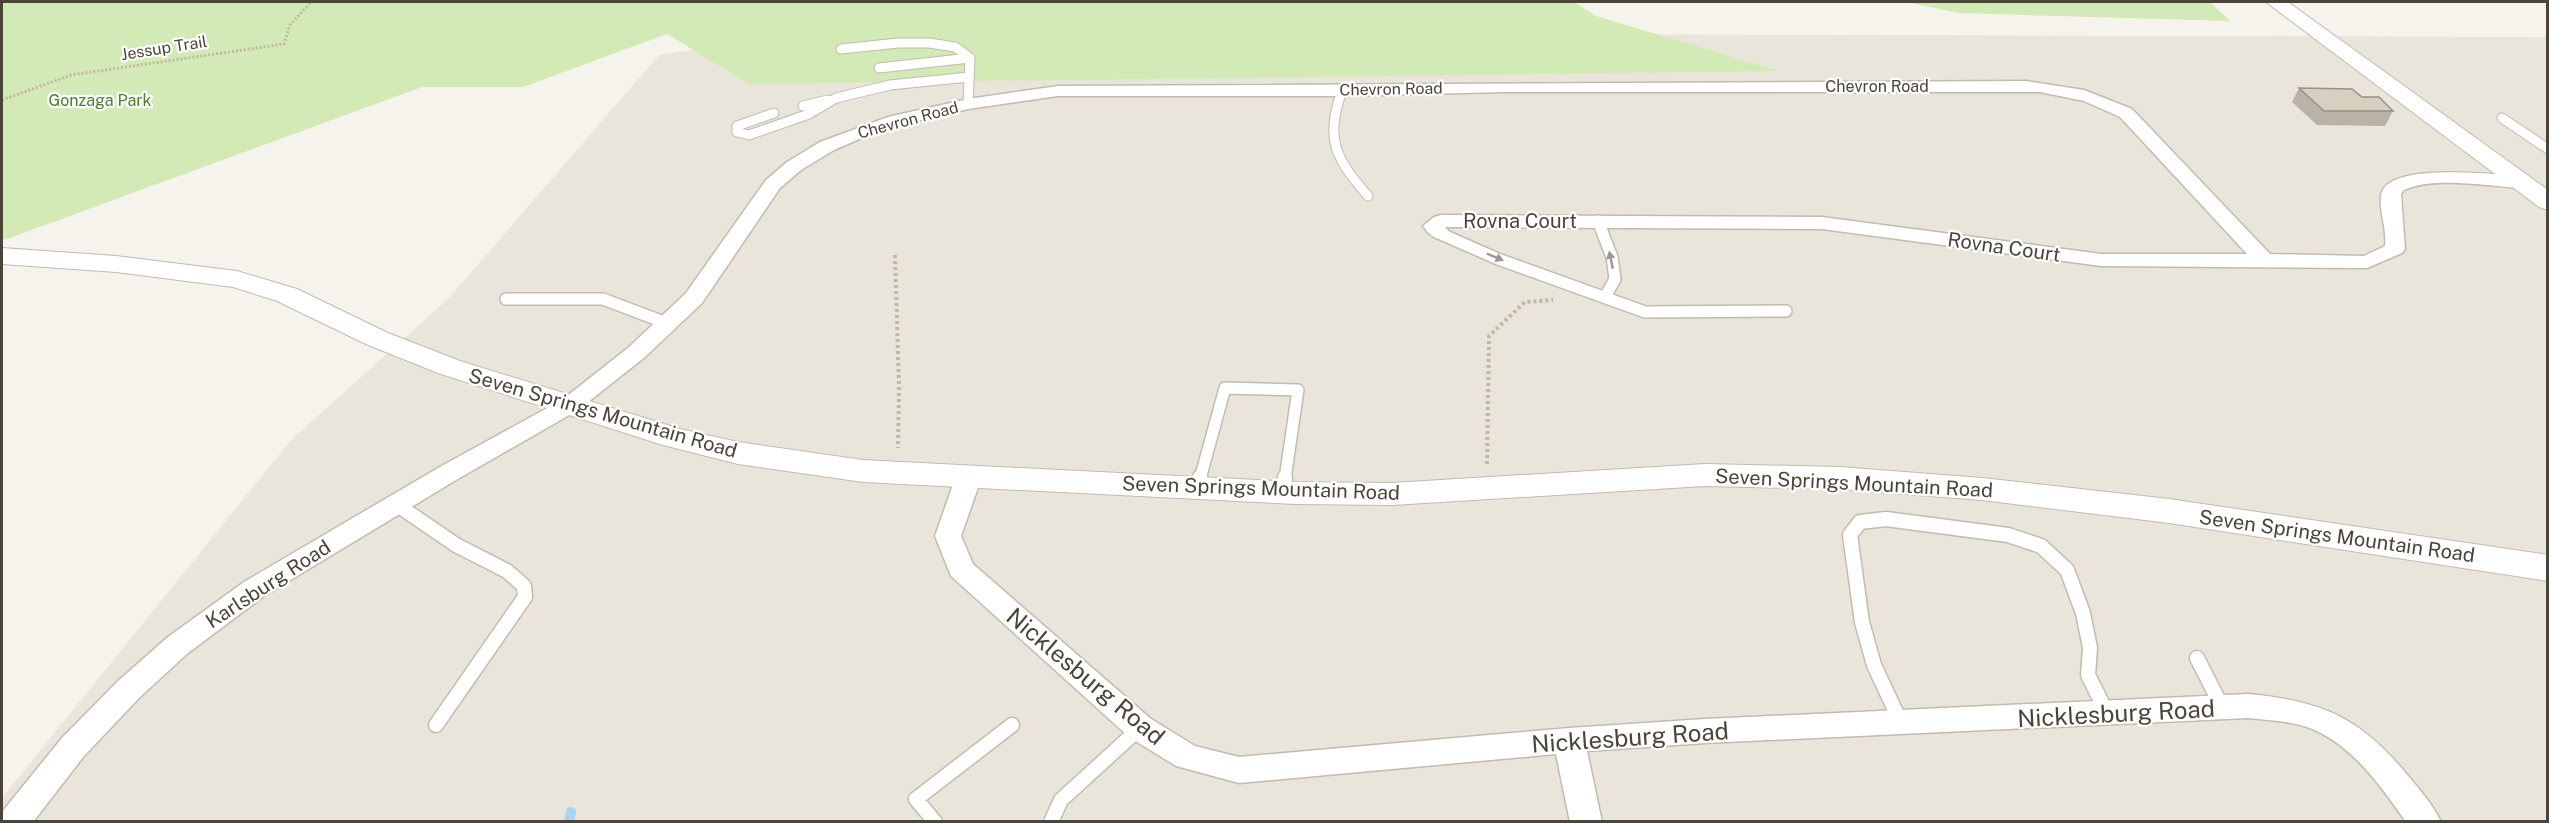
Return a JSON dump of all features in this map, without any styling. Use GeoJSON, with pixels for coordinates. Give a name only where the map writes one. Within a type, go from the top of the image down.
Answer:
{"type":"FeatureCollection","features":[{"type":"Feature","properties":{"kind":"street"},"geometry":{"type":"LineString","coordinates":[[2276,2],[2547,202]]}},
{"type":"Feature","properties":{"kind":"street","name":"Chevron Road"},"geometry":{"type":"LineString","coordinates":[[570,405],[669,324],[694,298],[773,184],[810,155],[858,133],[931,111],[1058,91],[1342,91],[1504,87],[2026,86],[2062,89],[2098,99],[2126,113],[2264,260]]}},
{"type":"Feature","properties":{"kind":"street","name":"Rovna Court"},"geometry":{"type":"LineString","coordinates":[[1441,234],[1433,226],[1442,221],[1822,223],[2101,260],[2367,262],[2395,249],[2391,194],[2396,186],[2408,182],[2444,178],[2521,182]]}},
{"type":"Feature","properties":{"kind":"street","name":"Seven Springs Mountain Road"},"geometry":{"type":"LineString","coordinates":[[2,256],[116,264],[237,279],[287,295],[378,339],[449,367],[674,438],[738,453],[863,471],[1283,492],[1392,494],[1705,476],[1840,478],[1958,487],[2169,512],[2547,568]]}},
{"type":"Feature","properties":{"kind":"street","name":"Karlsburg Road"},"geometry":{"type":"LineString","coordinates":[[13,822],[73,747],[129,689],[178,645],[254,589],[396,504],[570,405]]}},
{"type":"Feature","properties":{"kind":"street","name":"Nicklesburg Road"},"geometry":{"type":"LineString","coordinates":[[969,476],[948,537],[961,569],[1140,728],[1187,757],[1239,770],[1569,740],[1705,731],[2248,706],[2282,710],[2317,718],[2351,736],[2400,789],[2425,822]]}},
{"type":"Feature","properties":{"kind":"street"},"geometry":{"type":"LineString","coordinates":[[1569,740],[1586,822]]}},
{"type":"Feature","properties":{"kind":"lane"},"geometry":{"type":"LineString","coordinates":[[841,49],[877,45],[925,44],[956,48],[970,58]]}},
{"type":"Feature","properties":{"kind":"lane"},"geometry":{"type":"LineString","coordinates":[[879,68],[970,58]]}},
{"type":"Feature","properties":{"kind":"lane"},"geometry":{"type":"LineString","coordinates":[[968,104],[970,58]]}},
{"type":"Feature","properties":{"kind":"lane"},"geometry":{"type":"LineString","coordinates":[[803,106],[890,85],[969,77]]}},
{"type":"Feature","properties":{"kind":"lane"},"geometry":{"type":"LineString","coordinates":[[1342,91],[1333,117],[1332,137],[1335,153],[1346,171],[1368,196]]}},
{"type":"Feature","properties":{"kind":"lane"},"geometry":{"type":"LineString","coordinates":[[774,113],[737,126],[737,132],[749,135],[779,125],[822,109],[836,98]]}},
{"type":"Feature","properties":{"kind":"lane"},"geometry":{"type":"LineString","coordinates":[[2502,118],[2547,149]]}},
{"type":"Feature","properties":{"kind":"lane"},"geometry":{"type":"LineString","coordinates":[[1598,221],[1612,257],[1615,279],[1605,297]]}},
{"type":"Feature","properties":{"kind":"lane"},"geometry":{"type":"LineString","coordinates":[[1441,234],[1498,259],[1645,312],[1786,311]]}},
{"type":"Feature","properties":{"kind":"lane"},"geometry":{"type":"LineString","coordinates":[[506,299],[603,299],[669,324]]}},
{"type":"Feature","properties":{"kind":"lane"},"geometry":{"type":"LineString","coordinates":[[1197,488],[1226,388],[1298,390],[1283,492]]}},
{"type":"Feature","properties":{"kind":"lane"},"geometry":{"type":"LineString","coordinates":[[396,504],[456,545],[507,571],[524,586],[525,597],[436,724]]}},
{"type":"Feature","properties":{"kind":"lane"},"geometry":{"type":"LineString","coordinates":[[1901,723],[1874,665],[1862,622],[1850,535],[1860,522],[1886,519],[2008,535],[2041,546],[2067,570],[2083,613],[2090,648],[2088,675],[2108,713]]}},
{"type":"Feature","properties":{"kind":"lane"},"geometry":{"type":"LineString","coordinates":[[2197,658],[2222,707]]}},
{"type":"Feature","properties":{"kind":"lane"},"geometry":{"type":"LineString","coordinates":[[935,822],[916,799],[1012,725]]}},
{"type":"Feature","properties":{"kind":"lane"},"geometry":{"type":"LineString","coordinates":[[1052,822],[1061,800],[1140,728]]}},
{"type":"Feature","properties":{"kind":"path","name":"Jessup Trail"},"geometry":{"type":"LineString","coordinates":[[2,100],[71,75],[284,44],[290,25],[311,2]]}},
{"type":"Feature","properties":{"kind":"path"},"geometry":{"type":"LineString","coordinates":[[895,255],[899,387],[897,473]]}},
{"type":"Feature","properties":{"kind":"path"},"geometry":{"type":"LineString","coordinates":[[1480,488],[1488,460],[1489,336],[1525,302],[1559,300]]}},
{"type":"Feature","properties":{"kind":"shaded area"},"geometry":{"type":"Polygon","coordinates":[[[818,32],[2547,37],[2547,821],[2,822],[2,798],[291,440],[449,298],[659,55],[818,32]]]}},
{"type":"Feature","properties":{"kind":"green space","name":"Gonzaga Park"},"geometry":{"type":"Polygon","coordinates":[[[2,2],[1574,2],[1596,16],[1779,71],[749,84],[667,34],[523,87],[422,87],[2,239],[2,2]]]}},
{"type":"Feature","properties":{"kind":"green space"},"geometry":{"type":"Polygon","coordinates":[[[1906,2],[2210,2],[2230,21],[1959,13],[1906,2]]]}},
{"type":"Feature","properties":{"kind":"building"},"geometry":{"type":"Polygon","coordinates":[[[2299,88],[2352,89],[2362,97],[2379,97],[2393,111],[2324,111],[2299,88]]]}},
{"type":"Feature","properties":{"kind":"waterway"},"geometry":{"type":"LineString","coordinates":[[569,822],[571,812]]}}]}
